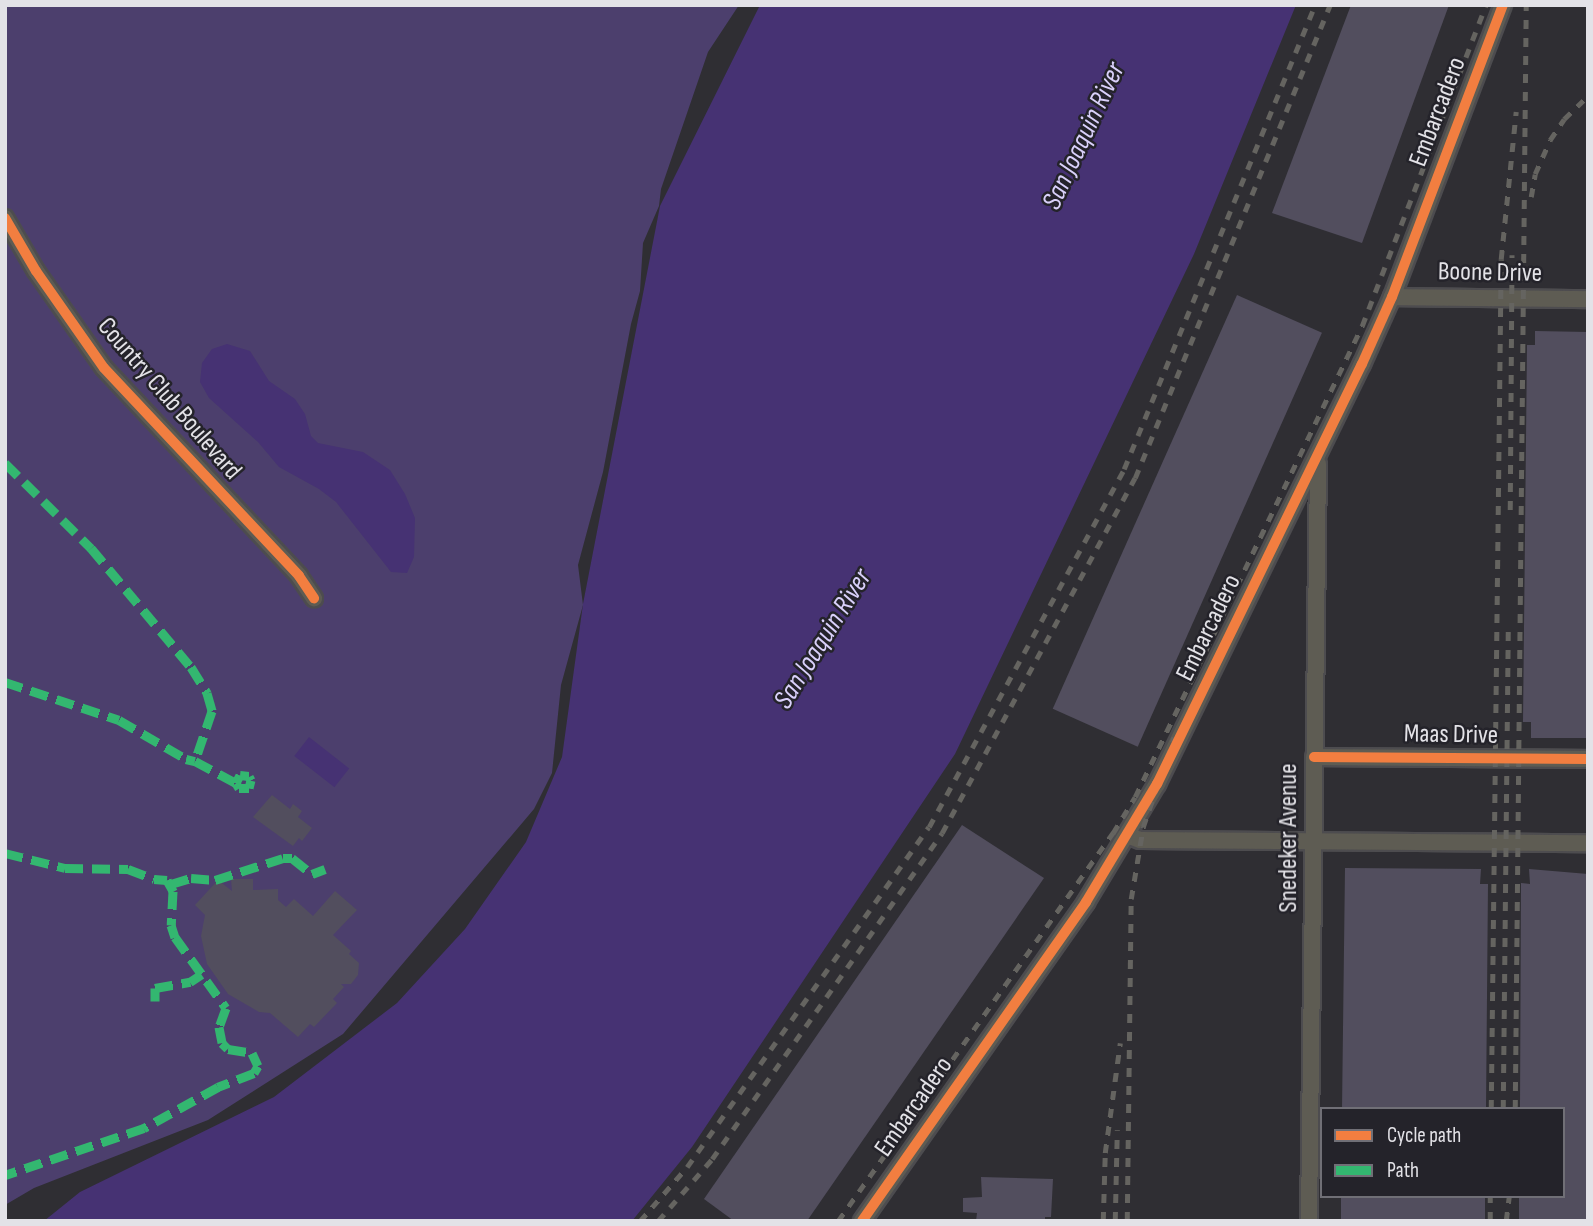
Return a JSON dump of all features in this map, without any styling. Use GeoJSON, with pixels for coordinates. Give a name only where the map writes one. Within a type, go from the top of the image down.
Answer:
{"type":"FeatureCollection","features":[{"type":"Feature","properties":{"kind":"street","name":"Embarcadero"},"geometry":{"type":"LineString","coordinates":[[862,1221],[1086,902],[1183,734],[1392,297],[1503,5]]}},
{"type":"Feature","properties":{"kind":"street","name":"Country Club Boulevard"},"geometry":{"type":"LineString","coordinates":[[5,218],[36,271],[104,368],[299,576],[314,598]]}},
{"type":"Feature","properties":{"kind":"street","name":"Boone Drive"},"geometry":{"type":"LineString","coordinates":[[1392,297],[1588,299]]}},
{"type":"Feature","properties":{"kind":"street","name":"Snedeker Avenue"},"geometry":{"type":"LineString","coordinates":[[1309,1221],[1318,455]]}},
{"type":"Feature","properties":{"kind":"street","name":"Maas Drive"},"geometry":{"type":"LineString","coordinates":[[1314,757],[1588,760]]}},
{"type":"Feature","properties":{"kind":"street"},"geometry":{"type":"LineString","coordinates":[[1127,835],[1140,840],[1588,843]]}},
{"type":"Feature","properties":{"kind":"shaded area"},"geometry":{"type":"Polygon","coordinates":[[[5,5],[739,5],[708,52],[661,189],[659,206],[643,243],[640,291],[631,324],[603,472],[578,565],[583,605],[561,685],[552,773],[534,809],[343,1034],[208,1120],[34,1188],[5,1205],[5,5]]]}},
{"type":"Feature","properties":{"kind":"water","name":"San Joaquin River"},"geometry":{"type":"Polygon","coordinates":[[[760,5],[1296,5],[1194,254],[955,754],[692,1147],[632,1221],[44,1221],[80,1192],[274,1097],[397,1003],[465,929],[526,842],[562,757],[583,604],[660,206],[760,5]]]}},
{"type":"Feature","properties":{"kind":"water"},"geometry":{"type":"Polygon","coordinates":[[[227,344],[250,351],[269,381],[295,399],[305,414],[311,436],[318,443],[363,452],[390,470],[405,494],[415,518],[414,557],[407,573],[391,572],[336,502],[319,489],[279,467],[258,442],[209,398],[200,382],[202,363],[212,349],[227,344]]]}},
{"type":"Feature","properties":{"kind":"water"},"geometry":{"type":"Polygon","coordinates":[[[309,737],[349,768],[334,787],[294,756],[309,737]]]}},
{"type":"Feature","properties":{"kind":"building"},"geometry":{"type":"Polygon","coordinates":[[[1351,5],[1449,5],[1362,243],[1272,213],[1351,5]]]}},
{"type":"Feature","properties":{"kind":"building"},"geometry":{"type":"Polygon","coordinates":[[[1237,295],[1322,333],[1138,747],[1053,709],[1237,295]]]}},
{"type":"Feature","properties":{"kind":"building"},"geometry":{"type":"Polygon","coordinates":[[[1535,331],[1588,332],[1588,738],[1531,738],[1531,722],[1523,722],[1527,345],[1535,345],[1535,331]]]}},
{"type":"Feature","properties":{"kind":"building"},"geometry":{"type":"Polygon","coordinates":[[[272,795],[290,809],[293,804],[302,811],[298,817],[312,828],[302,841],[299,838],[293,846],[253,817],[272,795]]]}},
{"type":"Feature","properties":{"kind":"building"},"geometry":{"type":"Polygon","coordinates":[[[962,825],[1044,878],[807,1221],[734,1221],[704,1199],[962,825]]]}},
{"type":"Feature","properties":{"kind":"building"},"geometry":{"type":"Polygon","coordinates":[[[1345,868],[1481,869],[1480,884],[1488,884],[1486,1107],[1342,1107],[1345,868]]]}},
{"type":"Feature","properties":{"kind":"building"},"geometry":{"type":"Polygon","coordinates":[[[1529,869],[1588,874],[1588,1221],[1519,1221],[1519,1198],[1565,1198],[1565,1107],[1520,1107],[1521,883],[1530,884],[1529,869]]]}},
{"type":"Feature","properties":{"kind":"building"},"geometry":{"type":"Polygon","coordinates":[[[231,879],[253,879],[253,890],[278,889],[278,900],[286,907],[294,899],[313,916],[335,891],[357,910],[333,935],[351,951],[349,954],[359,963],[358,975],[351,984],[341,984],[344,987],[333,999],[337,1003],[314,1027],[310,1024],[298,1037],[270,1013],[259,1012],[228,994],[207,964],[201,936],[205,915],[195,905],[218,880],[232,891],[231,879]]]}},
{"type":"Feature","properties":{"kind":"building"},"geometry":{"type":"Polygon","coordinates":[[[981,1177],[1053,1179],[1051,1217],[1045,1217],[1045,1221],[976,1221],[977,1213],[963,1212],[963,1198],[982,1197],[981,1177]]]}},
{"type":"Feature","properties":{"kind":"building"},"geometry":{"type":"Polygon","coordinates":[[[1341,1198],[1485,1198],[1485,1221],[1341,1221],[1341,1198]]]}},
{"type":"Feature","properties":{"kind":"railway"},"geometry":{"type":"LineString","coordinates":[[640,1221],[687,1167],[929,827],[1124,469],[1315,5]]}},
{"type":"Feature","properties":{"kind":"railway"},"geometry":{"type":"LineString","coordinates":[[658,1221],[712,1159],[942,833],[1135,478],[1330,5]]}},
{"type":"Feature","properties":{"kind":"railway"},"geometry":{"type":"LineString","coordinates":[[838,1221],[1113,833],[1135,797],[1362,326],[1486,5]]}},
{"type":"Feature","properties":{"kind":"railway"},"geometry":{"type":"LineString","coordinates":[[1515,1107],[1526,5]]}},
{"type":"Feature","properties":{"kind":"railway"},"geometry":{"type":"LineString","coordinates":[[1531,197],[1535,174],[1550,140],[1564,119],[1588,96]]}},
{"type":"Feature","properties":{"kind":"railway"},"geometry":{"type":"LineString","coordinates":[[1491,1107],[1501,259],[1516,112]]}},
{"type":"Feature","properties":{"kind":"railway"},"geometry":{"type":"LineString","coordinates":[[1510,510],[1512,255]]}},
{"type":"Feature","properties":{"kind":"railway"},"geometry":{"type":"LineString","coordinates":[[1503,1107],[1508,629]]}},
{"type":"Feature","properties":{"kind":"railway"},"geometry":{"type":"LineString","coordinates":[[1127,1221],[1131,899],[1143,827],[1174,737]]}},
{"type":"Feature","properties":{"kind":"railway"},"geometry":{"type":"LineString","coordinates":[[1103,1221],[1105,1153],[1120,1043]]}},
{"type":"Feature","properties":{"kind":"railway"},"geometry":{"type":"LineString","coordinates":[[1115,1221],[1117,1130]]}},
{"type":"Feature","properties":{"kind":"railway"},"geometry":{"type":"LineString","coordinates":[[1490,1198],[1490,1221]]}},
{"type":"Feature","properties":{"kind":"railway"},"geometry":{"type":"LineString","coordinates":[[1506,1221],[1509,1198]]}},
{"type":"Feature","properties":{"kind":"marked path"},"geometry":{"type":"LineString","coordinates":[[5,463],[91,548],[191,667],[207,693],[212,711],[195,761],[236,783],[239,788],[249,788],[251,780],[249,776],[240,775],[236,783]]}},
{"type":"Feature","properties":{"kind":"marked path"},"geometry":{"type":"LineString","coordinates":[[5,682],[119,720],[186,759],[195,761]]}},
{"type":"Feature","properties":{"kind":"marked path"},"geometry":{"type":"LineString","coordinates":[[5,853],[65,868],[128,869],[154,879],[167,880],[173,891],[171,925],[175,937],[226,1008],[219,1027],[222,1043],[228,1049],[252,1053],[258,1066],[254,1073],[218,1087],[144,1128],[5,1175]]}},
{"type":"Feature","properties":{"kind":"marked path"},"geometry":{"type":"LineString","coordinates":[[171,884],[191,878],[215,880],[283,858],[292,858],[312,874],[325,869]]}},
{"type":"Feature","properties":{"kind":"marked path"},"geometry":{"type":"LineString","coordinates":[[155,1001],[155,988],[190,982],[202,974]]}},
{"type":"Feature","properties":{"kind":"cycle path"},"geometry":{"type":"LineString","coordinates":[[862,1221],[1086,902],[1157,784],[1392,297],[1503,5]]}},
{"type":"Feature","properties":{"kind":"cycle path"},"geometry":{"type":"LineString","coordinates":[[5,218],[36,271],[104,368],[299,576],[314,598]]}},
{"type":"Feature","properties":{"kind":"cycle path"},"geometry":{"type":"LineString","coordinates":[[1314,757],[1588,759]]}}]}
